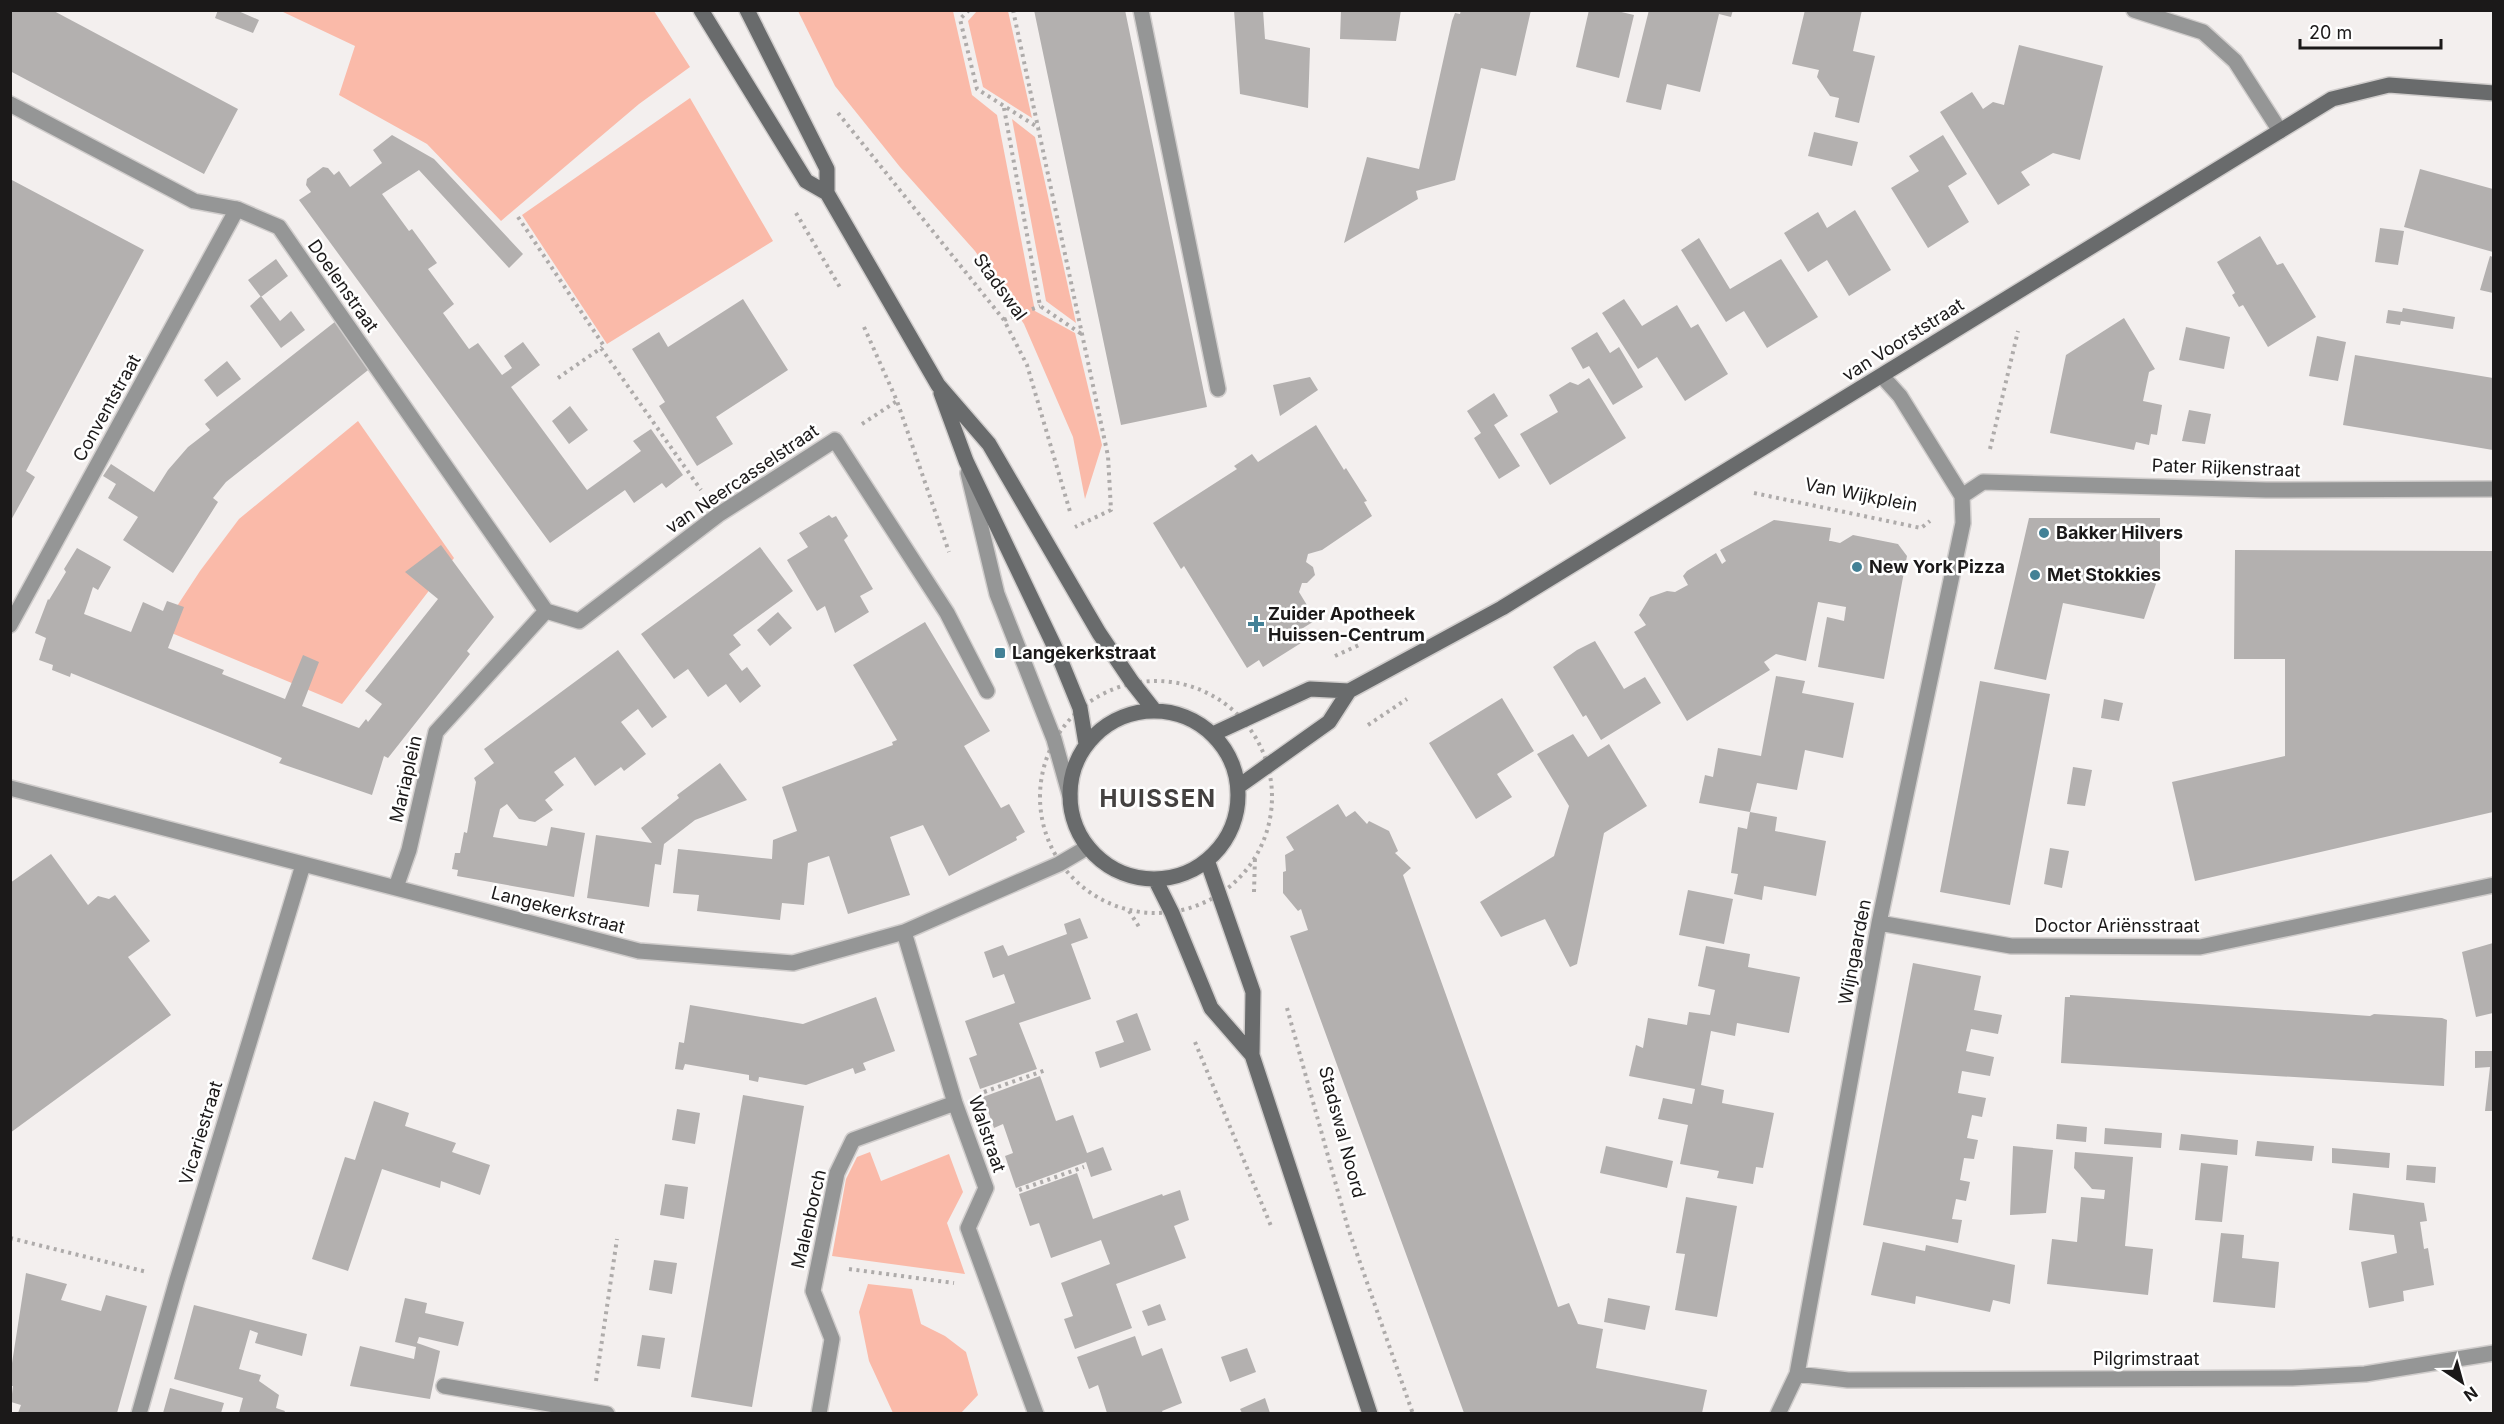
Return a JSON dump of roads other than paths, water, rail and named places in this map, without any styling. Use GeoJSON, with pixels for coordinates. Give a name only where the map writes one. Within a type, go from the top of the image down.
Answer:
{"type":"FeatureCollection","features":[{"type":"Feature","properties":{"kind":"main road"},"geometry":{"type":"LineString","coordinates":[[701,10],[806,181],[827,193]]}},
{"type":"Feature","properties":{"kind":"main road"},"geometry":{"type":"LineString","coordinates":[[747,10],[827,169],[827,193],[938,385],[966,461],[1058,654],[1080,708],[1086,744]]}},
{"type":"Feature","properties":{"kind":"main road","name":"van Voorststraat"},"geometry":{"type":"LineString","coordinates":[[1239,786],[1329,722],[1349,691],[1502,608],[2332,99],[2389,86],[2493,93]]}},
{"type":"Feature","properties":{"kind":"main road"},"geometry":{"type":"LineString","coordinates":[[938,385],[989,444],[1099,633],[1132,682],[1155,710]]}},
{"type":"Feature","properties":{"kind":"main road"},"geometry":{"type":"LineString","coordinates":[[1213,734],[1310,688],[1349,691]]}},
{"type":"Feature","properties":{"kind":"main road"},"geometry":{"type":"LineString","coordinates":[[1155,710],[1186,716],[1213,734],[1230,757],[1239,786],[1237,814],[1225,839],[1207,861],[1174,877],[1155,879],[1129,875],[1107,865],[1088,847],[1074,823],[1070,796],[1074,768],[1086,744],[1116,719],[1135,712],[1155,710]]}},
{"type":"Feature","properties":{"kind":"main road"},"geometry":{"type":"LineString","coordinates":[[1207,861],[1253,992],[1252,1054],[1370,1413]]}},
{"type":"Feature","properties":{"kind":"main road"},"geometry":{"type":"LineString","coordinates":[[1155,879],[1172,913],[1211,1008],[1252,1054]]}},
{"type":"Feature","properties":{"kind":"street"},"geometry":{"type":"LineString","coordinates":[[1141,10],[1218,388]]}},
{"type":"Feature","properties":{"kind":"street"},"geometry":{"type":"LineString","coordinates":[[2134,10],[2203,32],[2235,61],[2280,131]]}},
{"type":"Feature","properties":{"kind":"street","name":"Doelenstraat"},"geometry":{"type":"LineString","coordinates":[[10,104],[194,201],[237,209],[279,227],[546,611]]}},
{"type":"Feature","properties":{"kind":"street","name":"Conventstraat"},"geometry":{"type":"LineString","coordinates":[[10,625],[237,209]]}},
{"type":"Feature","properties":{"kind":"street"},"geometry":{"type":"LineString","coordinates":[[1882,376],[1900,396],[1962,496]]}},
{"type":"Feature","properties":{"kind":"street","name":"van Neercasselstraat"},"geometry":{"type":"LineString","coordinates":[[546,611],[579,621],[718,515],[835,440],[947,614],[987,691]]}},
{"type":"Feature","properties":{"kind":"street"},"geometry":{"type":"LineString","coordinates":[[966,461],[997,594],[1054,739],[1070,796]]}},
{"type":"Feature","properties":{"kind":"street","name":"Pater Rijkenstraat"},"geometry":{"type":"LineString","coordinates":[[1962,496],[1983,482],[2266,490],[2493,489]]}},
{"type":"Feature","properties":{"kind":"street","name":"Wijngaarden"},"geometry":{"type":"LineString","coordinates":[[1778,1413],[1797,1374],[1880,922],[1963,523],[1962,496]]}},
{"type":"Feature","properties":{"kind":"street","name":"Mariaplein"},"geometry":{"type":"LineString","coordinates":[[396,887],[409,850],[436,732],[546,611]]}},
{"type":"Feature","properties":{"kind":"street","name":"Langekerkstraat"},"geometry":{"type":"LineString","coordinates":[[10,788],[639,951],[793,963],[904,932],[1059,864],[1088,847]]}},
{"type":"Feature","properties":{"kind":"street","name":"Vicariestraat"},"geometry":{"type":"LineString","coordinates":[[139,1413],[303,865]]}},
{"type":"Feature","properties":{"kind":"street","name":"Doctor Ariënsstraat"},"geometry":{"type":"LineString","coordinates":[[1880,922],[2011,946],[2200,947],[2493,885]]}},
{"type":"Feature","properties":{"kind":"street","name":"Walstraat"},"geometry":{"type":"LineString","coordinates":[[904,932],[955,1103],[986,1188],[968,1228],[1036,1413]]}},
{"type":"Feature","properties":{"kind":"street","name":"Malenborch"},"geometry":{"type":"LineString","coordinates":[[819,1413],[832,1340],[813,1292],[837,1173],[854,1140],[955,1103]]}},
{"type":"Feature","properties":{"kind":"street","name":"Pilgrimstraat"},"geometry":{"type":"LineString","coordinates":[[1797,1374],[1848,1380],[2292,1378],[2365,1374],[2493,1353]]}},
{"type":"Feature","properties":{"kind":"street"},"geometry":{"type":"LineString","coordinates":[[444,1386],[600,1412]]}},
{"type":"Feature","properties":{"kind":"place","name":"Bakker Hilvers"},"geometry":{"type":"Point","coordinates":[2044,533]}},
{"type":"Feature","properties":{"kind":"place","name":"New York Pizza"},"geometry":{"type":"Point","coordinates":[1857,567]}},
{"type":"Feature","properties":{"kind":"place","name":"Met Stokkies"},"geometry":{"type":"Point","coordinates":[2035,575]}},
{"type":"Feature","properties":{"kind":"place","name":"Zuider Apotheek Huissen-Centrum"},"geometry":{"type":"Point","coordinates":[1256,624]}},
{"type":"Feature","properties":{"kind":"place","name":"Langekerkstraat"},"geometry":{"type":"Point","coordinates":[1000,653]}},
{"type":"Feature","properties":{"kind":"district","name":"HUISSEN"},"geometry":{"type":"Point","coordinates":[1158,799]}}]}
